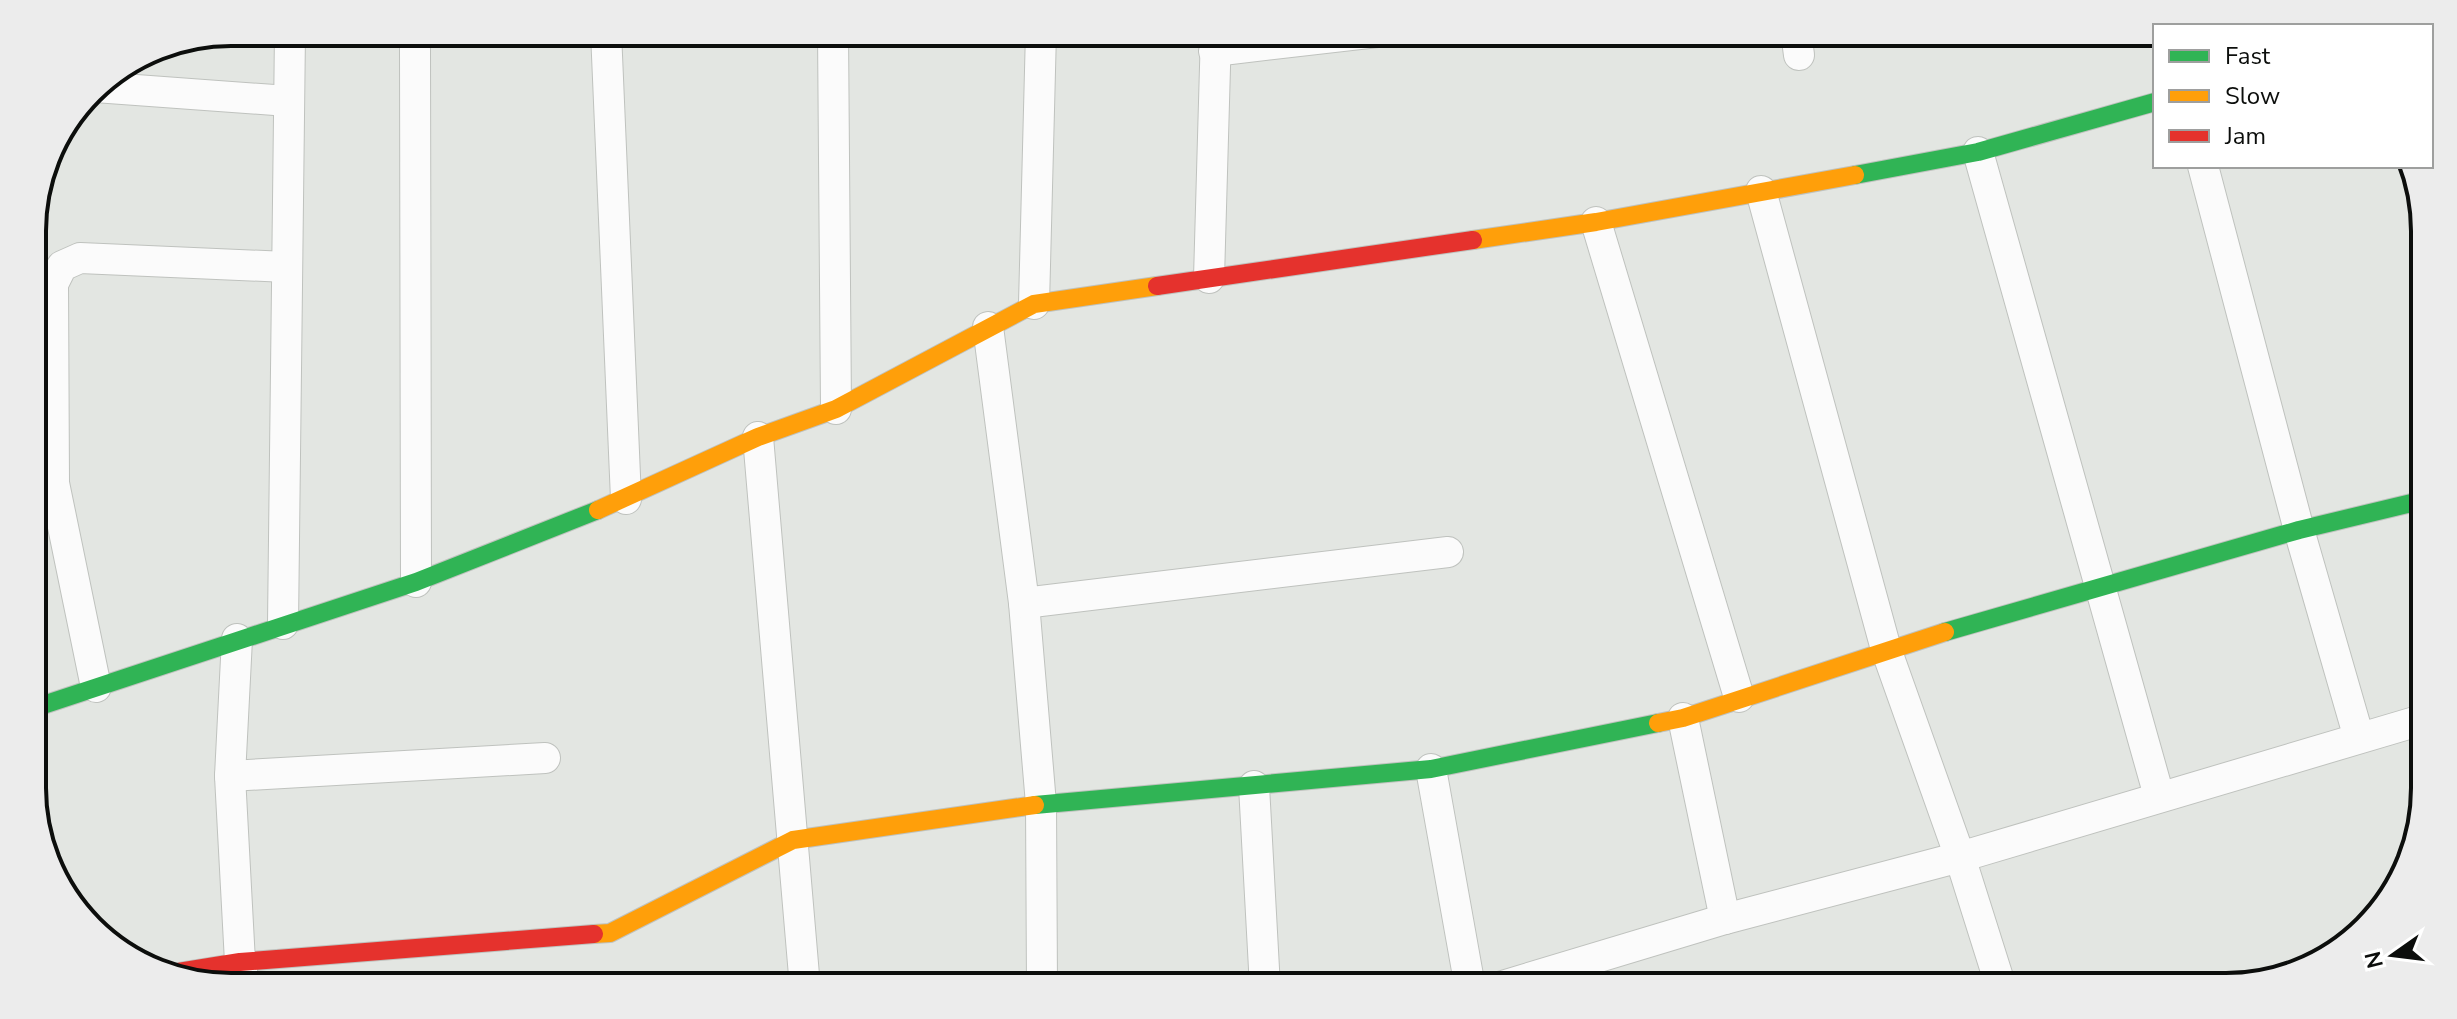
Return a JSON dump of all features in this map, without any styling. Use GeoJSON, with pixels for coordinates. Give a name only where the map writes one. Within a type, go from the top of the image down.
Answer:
{"type":"FeatureCollection","features":[{"type":"Feature","properties":{"kind":"street"},"geometry":{"type":"LineString","coordinates":[[283,624],[290,46]]}},
{"type":"Feature","properties":{"kind":"street"},"geometry":{"type":"LineString","coordinates":[[607,46],[626,499]]}},
{"type":"Feature","properties":{"kind":"street"},"geometry":{"type":"LineString","coordinates":[[833,46],[836,409]]}},
{"type":"Feature","properties":{"kind":"street"},"geometry":{"type":"LineString","coordinates":[[1034,304],[1041,46]]}},
{"type":"Feature","properties":{"kind":"street"},"geometry":{"type":"LineString","coordinates":[[1209,278],[1215,46]]}},
{"type":"Feature","properties":{"kind":"street"},"geometry":{"type":"LineString","coordinates":[[415,49],[416,582]]}},
{"type":"Feature","properties":{"kind":"street"},"geometry":{"type":"LineString","coordinates":[[114,88],[288,101]]}},
{"type":"Feature","properties":{"kind":"street"},"geometry":{"type":"LineString","coordinates":[[46,704],[416,582],[626,499],[758,437],[836,409],[1034,304],[1596,222],[1978,152],[2153,103]]}},
{"type":"Feature","properties":{"kind":"street"},"geometry":{"type":"LineString","coordinates":[[1978,152],[2159,796]]}},
{"type":"Feature","properties":{"kind":"street"},"geometry":{"type":"LineString","coordinates":[[2204,168],[2299,530],[2359,738]]}},
{"type":"Feature","properties":{"kind":"street"},"geometry":{"type":"LineString","coordinates":[[1761,191],[1886,649],[1960,857],[1997,973]]}},
{"type":"Feature","properties":{"kind":"street"},"geometry":{"type":"LineString","coordinates":[[1596,222],[1739,697]]}},
{"type":"Feature","properties":{"kind":"street"},"geometry":{"type":"LineString","coordinates":[[46,442],[53,284],[62,266],[80,258],[287,267]]}},
{"type":"Feature","properties":{"kind":"street"},"geometry":{"type":"LineString","coordinates":[[988,327],[1024,603],[1041,804],[1042,973]]}},
{"type":"Feature","properties":{"kind":"street"},"geometry":{"type":"LineString","coordinates":[[758,437],[804,973]]}},
{"type":"Feature","properties":{"kind":"street"},"geometry":{"type":"LineString","coordinates":[[46,495],[96,687]]}},
{"type":"Feature","properties":{"kind":"street"},"geometry":{"type":"LineString","coordinates":[[260,973],[610,933],[793,840],[1041,804],[1431,769],[1683,718],[1886,649],[2099,586],[2299,530],[2411,503]]}},
{"type":"Feature","properties":{"kind":"street"},"geometry":{"type":"LineString","coordinates":[[1024,603],[1448,552]]}},
{"type":"Feature","properties":{"kind":"street"},"geometry":{"type":"LineString","coordinates":[[237,639],[230,776],[242,973]]}},
{"type":"Feature","properties":{"kind":"street"},"geometry":{"type":"LineString","coordinates":[[1683,718],[1725,919]]}},
{"type":"Feature","properties":{"kind":"street"},"geometry":{"type":"LineString","coordinates":[[1546,973],[1725,919],[1960,857],[2411,723]]}},
{"type":"Feature","properties":{"kind":"street"},"geometry":{"type":"LineString","coordinates":[[230,776],[545,758]]}},
{"type":"Feature","properties":{"kind":"street"},"geometry":{"type":"LineString","coordinates":[[1431,769],[1467,973]]}},
{"type":"Feature","properties":{"kind":"street"},"geometry":{"type":"LineString","coordinates":[[1254,786],[1264,973]]}},
{"type":"Feature","properties":{"kind":"traffic: fast"},"geometry":{"type":"LineString","coordinates":[[1855,175],[1978,152],[2153,103]]}},
{"type":"Feature","properties":{"kind":"traffic: fast"},"geometry":{"type":"LineString","coordinates":[[1945,632],[2299,530],[2411,503]]}},
{"type":"Feature","properties":{"kind":"traffic: fast"},"geometry":{"type":"LineString","coordinates":[[46,704],[416,582],[598,510]]}},
{"type":"Feature","properties":{"kind":"traffic: fast"},"geometry":{"type":"LineString","coordinates":[[1035,805],[1431,769],[1658,723]]}},
{"type":"Feature","properties":{"kind":"traffic: slow"},"geometry":{"type":"LineString","coordinates":[[1473,240],[1596,222],[1855,175]]}},
{"type":"Feature","properties":{"kind":"traffic: slow"},"geometry":{"type":"LineString","coordinates":[[598,510],[758,437],[836,409],[1034,304],[1157,286]]}},
{"type":"Feature","properties":{"kind":"traffic: slow"},"geometry":{"type":"LineString","coordinates":[[1658,723],[1683,718],[1945,632]]}},
{"type":"Feature","properties":{"kind":"traffic: slow"},"geometry":{"type":"LineString","coordinates":[[594,934],[610,933],[793,840],[1035,805]]}},
{"type":"Feature","properties":{"kind":"traffic: jam"},"geometry":{"type":"LineString","coordinates":[[1157,286],[1473,240]]}},
{"type":"Feature","properties":{"kind":"traffic: jam"},"geometry":{"type":"LineString","coordinates":[[196,969],[240,962],[594,934]]}}]}
